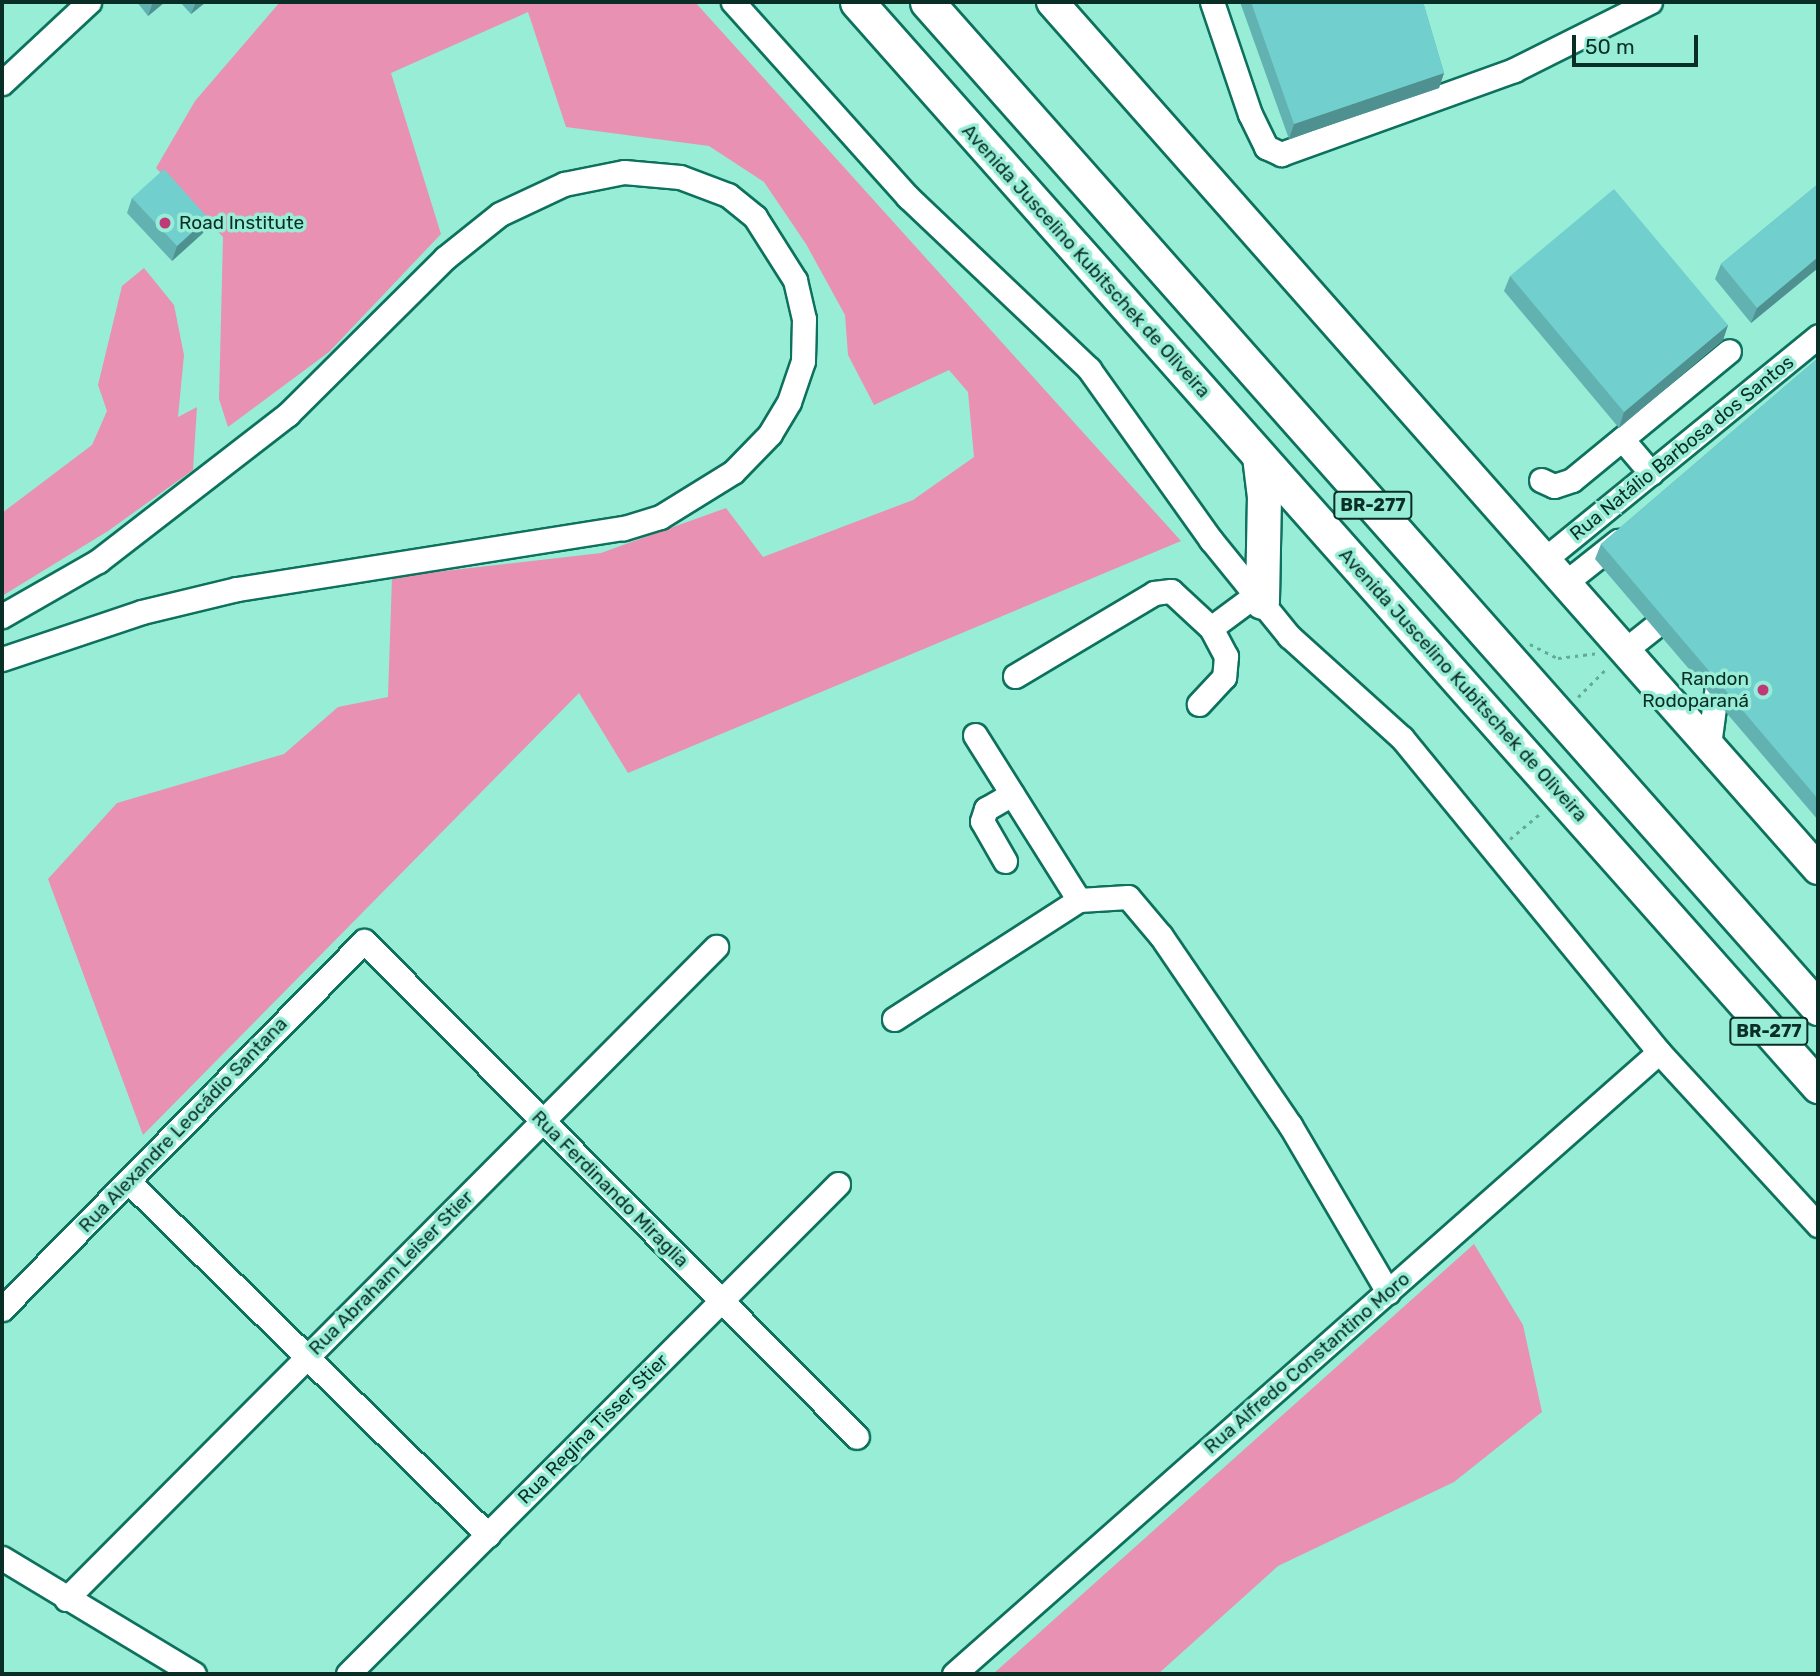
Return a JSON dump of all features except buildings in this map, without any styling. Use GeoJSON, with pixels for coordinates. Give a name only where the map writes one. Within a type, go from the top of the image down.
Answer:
{"type":"FeatureCollection","features":[{"type":"Feature","properties":{"kind":"highway","name":"Avenida Juscelino Kubitschek de Oliveira"},"geometry":{"type":"LineString","coordinates":[[857,2],[1816,1084]]}},
{"type":"Feature","properties":{"kind":"highway","name":"BR-277"},"geometry":{"type":"LineString","coordinates":[[927,2],[1818,1008]]}},
{"type":"Feature","properties":{"kind":"highway"},"geometry":{"type":"LineString","coordinates":[[1259,456],[1264,495],[1260,598]]}},
{"type":"Feature","properties":{"kind":"main road"},"geometry":{"type":"LineString","coordinates":[[1054,2],[1818,869]]}},
{"type":"Feature","properties":{"kind":"street"},"geometry":{"type":"LineString","coordinates":[[2,83],[89,2]]}},
{"type":"Feature","properties":{"kind":"street"},"geometry":{"type":"LineString","coordinates":[[733,2],[916,206],[1089,369],[1211,540],[1289,636],[1402,738],[1660,1052],[1818,1225]]}},
{"type":"Feature","properties":{"kind":"street"},"geometry":{"type":"LineString","coordinates":[[1212,2],[1250,114],[1266,147],[1281,153],[1514,70],[1650,2]]}},
{"type":"Feature","properties":{"kind":"street"},"geometry":{"type":"LineString","coordinates":[[2,616],[98,561],[288,414],[445,258],[500,214],[564,184],[624,172],[680,177],[727,195],[755,217],[795,280],[804,319],[803,360],[789,402],[770,434],[733,472],[660,517],[624,528],[237,589],[142,612],[2,659]]}},
{"type":"Feature","properties":{"kind":"street","name":"Rua Natálio Barbosa dos Santos"},"geometry":{"type":"LineString","coordinates":[[1545,559],[1818,336]]}},
{"type":"Feature","properties":{"kind":"street"},"geometry":{"type":"LineString","coordinates":[[1541,481],[1564,485],[1729,351]]}},
{"type":"Feature","properties":{"kind":"street"},"geometry":{"type":"LineString","coordinates":[[1622,439],[1651,473]]}},
{"type":"Feature","properties":{"kind":"street"},"geometry":{"type":"LineString","coordinates":[[1566,583],[1638,525]]}},
{"type":"Feature","properties":{"kind":"street"},"geometry":{"type":"LineString","coordinates":[[1015,676],[1162,591],[1171,591],[1211,628],[1226,656],[1224,677],[1199,704]]}},
{"type":"Feature","properties":{"kind":"street"},"geometry":{"type":"LineString","coordinates":[[1211,628],[1260,598]]}},
{"type":"Feature","properties":{"kind":"street"},"geometry":{"type":"LineString","coordinates":[[1625,650],[1690,599],[1697,628]]}},
{"type":"Feature","properties":{"kind":"street"},"geometry":{"type":"LineString","coordinates":[[1709,745],[1717,686],[1710,650],[1734,663]]}},
{"type":"Feature","properties":{"kind":"street"},"geometry":{"type":"LineString","coordinates":[[975,735],[1079,900]]}},
{"type":"Feature","properties":{"kind":"street"},"geometry":{"type":"LineString","coordinates":[[1005,861],[982,821],[986,809],[1012,794]]}},
{"type":"Feature","properties":{"kind":"street"},"geometry":{"type":"LineString","coordinates":[[894,1019],[1079,900],[1128,897],[1161,936],[1290,1125],[1388,1292]]}},
{"type":"Feature","properties":{"kind":"street","name":"Rua Ferdinando Miraglia"},"geometry":{"type":"LineString","coordinates":[[364,941],[857,1437]]}},
{"type":"Feature","properties":{"kind":"street","name":"Rua Alexandre Leocádio Santana"},"geometry":{"type":"LineString","coordinates":[[2,1309],[364,941]]}},
{"type":"Feature","properties":{"kind":"street","name":"Rua Abraham Leiser Stier"},"geometry":{"type":"LineString","coordinates":[[66,1599],[716,947]]}},
{"type":"Feature","properties":{"kind":"street","name":"Rua Alfredo Constantino Moro"},"geometry":{"type":"LineString","coordinates":[[954,1674],[1660,1052]]}},
{"type":"Feature","properties":{"kind":"street"},"geometry":{"type":"LineString","coordinates":[[128,1181],[488,1535]]}},
{"type":"Feature","properties":{"kind":"street","name":"Rua Regina Tisser Stier"},"geometry":{"type":"LineString","coordinates":[[348,1674],[838,1184]]}},
{"type":"Feature","properties":{"kind":"street"},"geometry":{"type":"LineString","coordinates":[[2,1558],[194,1674]]}},
{"type":"Feature","properties":{"kind":"path"},"geometry":{"type":"LineString","coordinates":[[1525,641],[1558,658],[1625,650]]}},
{"type":"Feature","properties":{"kind":"path"},"geometry":{"type":"LineString","coordinates":[[1559,716],[1625,650]]}},
{"type":"Feature","properties":{"kind":"path"},"geometry":{"type":"LineString","coordinates":[[1494,853],[1561,795]]}},
{"type":"Feature","properties":{"kind":"shaded area"},"geometry":{"type":"Polygon","coordinates":[[[280,2],[695,2],[1181,541],[628,773],[579,693],[143,1135],[48,879],[117,803],[284,754],[338,707],[388,697],[392,577],[601,553],[726,508],[763,557],[913,500],[974,457],[968,392],[949,370],[874,405],[848,355],[845,315],[806,244],[764,182],[709,146],[566,127],[528,12],[391,73],[441,234],[329,352],[228,427],[219,399],[223,237],[156,168],[195,101],[280,2]]]}},
{"type":"Feature","properties":{"kind":"shaded area"},"geometry":{"type":"Polygon","coordinates":[[[144,268],[174,305],[184,355],[178,417],[197,407],[193,470],[108,531],[2,596],[2,513],[92,445],[107,411],[98,385],[122,286],[144,268]]]}},
{"type":"Feature","properties":{"kind":"shaded area"},"geometry":{"type":"Polygon","coordinates":[[[1474,1244],[1523,1325],[1542,1412],[1454,1482],[1278,1566],[1158,1674],[993,1674],[1474,1244]]]}},
{"type":"Feature","properties":{"kind":"place","name":"Road Institute"},"geometry":{"type":"Point","coordinates":[165,223]}},
{"type":"Feature","properties":{"kind":"place","name":"Randon Rodoparaná"},"geometry":{"type":"Point","coordinates":[1763,690]}}]}
